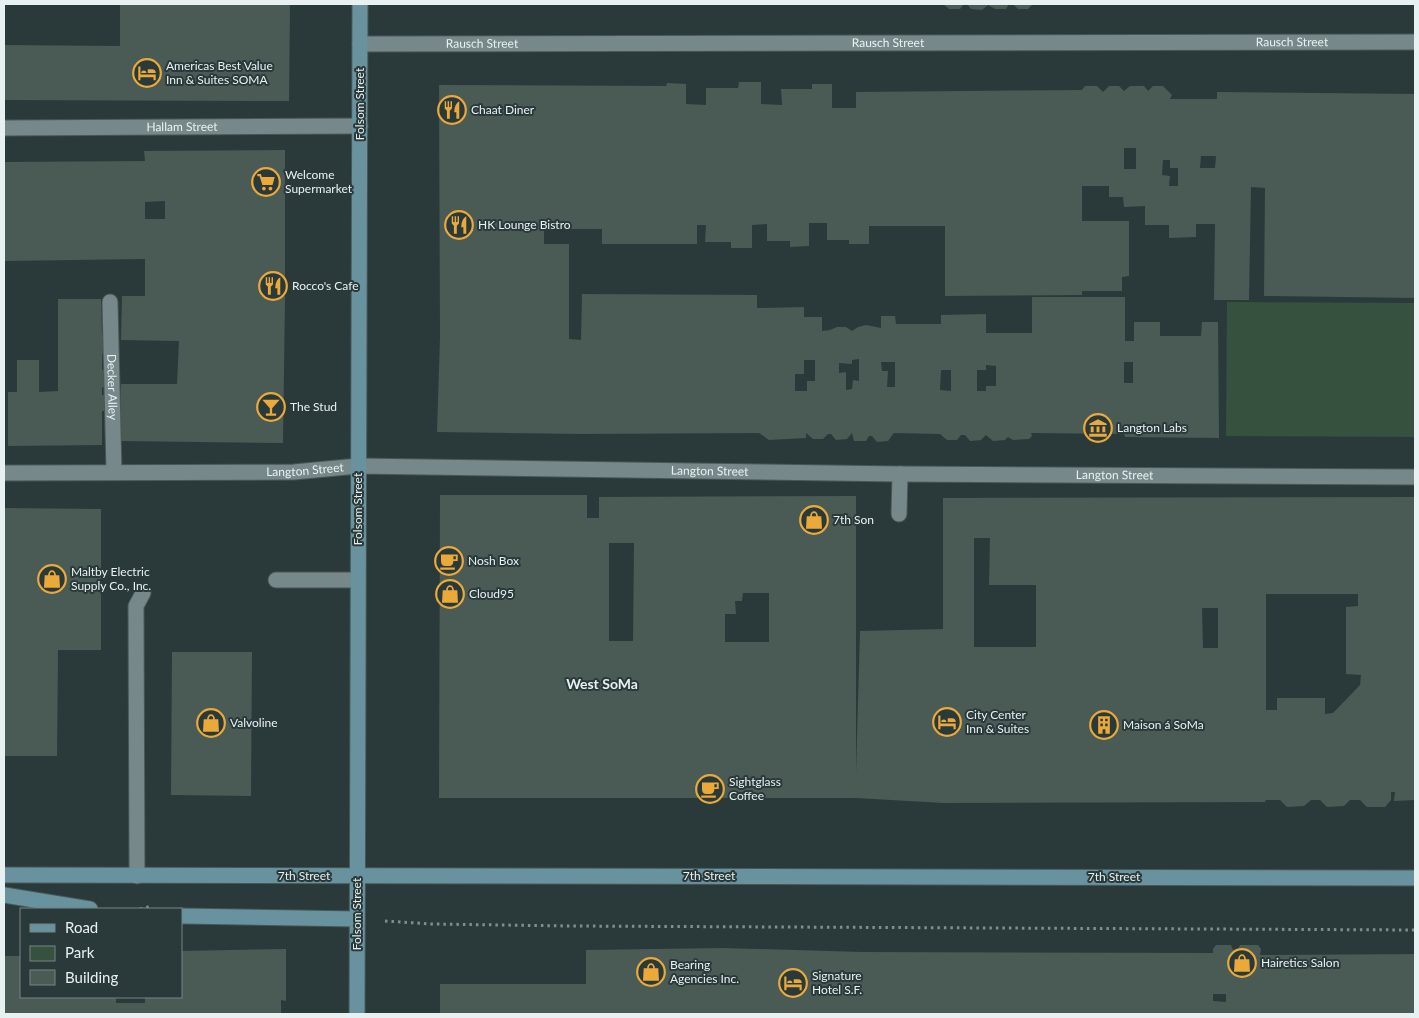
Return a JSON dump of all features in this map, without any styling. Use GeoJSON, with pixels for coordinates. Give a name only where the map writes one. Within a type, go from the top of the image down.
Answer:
{"type":"FeatureCollection","features":[{"type":"Feature","properties":{"kind":"main road","name":"Folsom Street"},"geometry":{"type":"LineString","coordinates":[[357,1014],[360,4]]}},
{"type":"Feature","properties":{"kind":"main road","name":"7th Street"},"geometry":{"type":"LineString","coordinates":[[4,875],[1415,878]]}},
{"type":"Feature","properties":{"kind":"main road"},"geometry":{"type":"LineString","coordinates":[[4,895],[84,908]]}},
{"type":"Feature","properties":{"kind":"main road"},"geometry":{"type":"LineString","coordinates":[[182,916],[357,919]]}},
{"type":"Feature","properties":{"kind":"street","name":"Rausch Street"},"geometry":{"type":"LineString","coordinates":[[360,44],[1415,42]]}},
{"type":"Feature","properties":{"kind":"street","name":"Hallam Street"},"geometry":{"type":"LineString","coordinates":[[4,128],[360,126]]}},
{"type":"Feature","properties":{"kind":"street","name":"Decker Alley"},"geometry":{"type":"LineString","coordinates":[[110,302],[114,472]]}},
{"type":"Feature","properties":{"kind":"street","name":"Langton Street"},"geometry":{"type":"LineString","coordinates":[[4,473],[294,472],[358,466],[900,474],[1415,477]]}},
{"type":"Feature","properties":{"kind":"street"},"geometry":{"type":"LineString","coordinates":[[898,514],[900,474]]}},
{"type":"Feature","properties":{"kind":"street"},"geometry":{"type":"LineString","coordinates":[[276,580],[358,580]]}},
{"type":"Feature","properties":{"kind":"street"},"geometry":{"type":"LineString","coordinates":[[137,876],[136,606],[143,593]]}},
{"type":"Feature","properties":{"kind":"path"},"geometry":{"type":"LineString","coordinates":[[357,919],[432,924],[570,926],[1415,930]]}},
{"type":"Feature","properties":{"kind":"green space"},"geometry":{"type":"Polygon","coordinates":[[[1227,302],[1415,303],[1415,437],[1226,436],[1227,302]]]}},
{"type":"Feature","properties":{"kind":"building","name":"Americas Best Value Inn & Suites SOMA"},"geometry":{"type":"Polygon","coordinates":[[[120,4],[290,4],[289,101],[4,100],[4,45],[120,46],[120,4]]]}},
{"type":"Feature","properties":{"kind":"building"},"geometry":{"type":"Polygon","coordinates":[[[943,4],[964,4],[960,9],[949,9],[943,4]]]}},
{"type":"Feature","properties":{"kind":"building"},"geometry":{"type":"Polygon","coordinates":[[[967,4],[1009,4],[1006,9],[995,9],[988,5],[982,10],[971,9],[967,4]]]}},
{"type":"Feature","properties":{"kind":"building"},"geometry":{"type":"Polygon","coordinates":[[[1013,4],[1033,4],[1028,9],[1018,9],[1013,4]]]}},
{"type":"Feature","properties":{"kind":"building"},"geometry":{"type":"Polygon","coordinates":[[[739,82],[761,82],[761,104],[782,105],[781,89],[812,89],[812,84],[832,84],[832,108],[856,108],[856,92],[1082,90],[1085,86],[1097,86],[1103,92],[1109,86],[1119,86],[1124,91],[1130,86],[1144,86],[1148,91],[1153,86],[1163,86],[1172,95],[1170,99],[1217,99],[1217,92],[1415,94],[1415,298],[1264,296],[1265,188],[1251,187],[1249,300],[1214,300],[1215,224],[1196,224],[1196,237],[1169,238],[1169,225],[1145,225],[1145,206],[1124,207],[1123,197],[1109,197],[1109,186],[1082,186],[1082,221],[1129,221],[1129,276],[1122,277],[1122,291],[1082,291],[1082,295],[945,296],[945,226],[869,226],[869,244],[849,244],[849,240],[827,240],[827,223],[809,223],[809,246],[790,247],[790,241],[767,241],[767,224],[752,225],[752,248],[731,248],[731,242],[705,242],[706,225],[697,225],[697,244],[602,244],[602,229],[544,229],[544,244],[569,244],[569,339],[581,340],[582,294],[757,295],[757,308],[804,307],[804,317],[822,317],[822,331],[846,327],[852,331],[866,325],[881,328],[881,316],[895,316],[896,324],[941,324],[941,315],[986,314],[986,333],[1032,333],[1032,297],[1125,297],[1125,341],[1134,341],[1134,322],[1160,322],[1160,336],[1201,336],[1202,322],[1218,322],[1219,438],[1031,433],[1032,436],[1029,439],[1013,440],[1008,437],[1005,440],[993,441],[986,435],[981,440],[970,441],[965,435],[961,435],[957,440],[947,440],[940,434],[894,433],[888,441],[877,442],[872,436],[869,436],[866,441],[854,441],[852,433],[847,439],[836,440],[831,434],[828,434],[823,439],[813,439],[806,433],[806,438],[769,440],[759,433],[581,434],[437,432],[440,338],[439,85],[666,86],[667,83],[686,84],[686,104],[706,105],[706,88],[738,88],[739,82]],[[1124,148],[1124,169],[1136,169],[1136,148],[1124,148]],[[1201,156],[1200,168],[1215,168],[1216,156],[1201,156]],[[1163,160],[1162,175],[1170,176],[1169,186],[1178,186],[1178,168],[1170,168],[1170,160],[1163,160]],[[859,359],[852,360],[852,364],[839,363],[839,373],[846,372],[846,390],[852,389],[853,380],[859,381],[859,359]],[[804,360],[804,374],[795,374],[795,391],[807,391],[807,381],[815,381],[815,360],[804,360]],[[881,362],[882,371],[888,371],[887,387],[895,387],[895,362],[881,362]],[[1124,362],[1124,383],[1133,383],[1133,362],[1124,362]],[[986,365],[986,370],[977,370],[977,391],[986,391],[986,386],[996,386],[996,366],[986,365]],[[941,370],[940,390],[951,391],[951,370],[941,370]]]}},
{"type":"Feature","properties":{"kind":"building"},"geometry":{"type":"Polygon","coordinates":[[[285,150],[283,443],[120,441],[121,384],[177,384],[179,341],[121,340],[122,296],[145,296],[145,259],[4,261],[4,162],[145,161],[144,151],[285,150]],[[165,201],[145,202],[145,219],[165,219],[165,201]]]}},
{"type":"Feature","properties":{"kind":"building"},"geometry":{"type":"Polygon","coordinates":[[[58,299],[101,299],[102,335],[105,334],[105,354],[102,354],[102,370],[106,370],[106,388],[102,387],[102,395],[105,395],[105,411],[102,411],[102,445],[8,446],[8,392],[17,392],[17,360],[39,360],[39,392],[58,391],[58,299]]]}},
{"type":"Feature","properties":{"kind":"building"},"geometry":{"type":"Polygon","coordinates":[[[440,495],[587,495],[587,518],[599,518],[599,497],[856,496],[856,773],[860,631],[943,629],[943,498],[1415,497],[1415,800],[1394,801],[1395,792],[1391,792],[1391,800],[1385,807],[1367,807],[1360,800],[1350,800],[1344,806],[1327,807],[1320,800],[1311,800],[1304,806],[1287,807],[1280,800],[1266,800],[1265,802],[943,803],[856,798],[439,798],[440,495]],[[974,538],[974,647],[1036,647],[1036,585],[989,585],[990,538],[974,538]],[[609,543],[609,641],[633,641],[634,543],[609,543]],[[743,593],[742,601],[735,601],[736,614],[725,614],[725,642],[769,642],[769,593],[743,593]],[[1266,594],[1266,710],[1277,710],[1277,698],[1325,698],[1325,714],[1333,713],[1360,685],[1361,675],[1346,674],[1346,607],[1358,606],[1358,594],[1266,594]],[[1202,608],[1203,648],[1218,648],[1218,608],[1202,608]]]}},
{"type":"Feature","properties":{"kind":"building","name":"Maltby Electric Supply Co., Inc."},"geometry":{"type":"Polygon","coordinates":[[[4,508],[101,509],[101,650],[58,650],[57,756],[4,756],[4,508]]]}},
{"type":"Feature","properties":{"kind":"building","name":"Valvoline"},"geometry":{"type":"Polygon","coordinates":[[[172,652],[252,652],[251,796],[171,795],[172,652]]]}},
{"type":"Feature","properties":{"kind":"building"},"geometry":{"type":"Polygon","coordinates":[[[1216,945],[1231,945],[1233,950],[1238,949],[1240,945],[1258,945],[1261,949],[1260,955],[1415,954],[1415,1014],[440,1014],[440,984],[586,984],[586,950],[723,948],[862,952],[1213,953],[1216,945]],[[1213,994],[1213,1001],[1226,1002],[1226,994],[1213,994]]]}},
{"type":"Feature","properties":{"kind":"building"},"geometry":{"type":"Polygon","coordinates":[[[286,949],[286,1001],[281,1000],[281,1014],[4,1014],[4,956],[20,956],[20,998],[116,998],[116,1003],[145,1003],[145,998],[182,998],[182,951],[286,949]]]}},
{"type":"Feature","properties":{"kind":"place","name":"Americas Best Value Inn & Suites SOMA"},"geometry":{"type":"Point","coordinates":[147,73]}},
{"type":"Feature","properties":{"kind":"place","name":"Chaat Diner"},"geometry":{"type":"Point","coordinates":[452,110]}},
{"type":"Feature","properties":{"kind":"place","name":"Welcome Supermarket"},"geometry":{"type":"Point","coordinates":[266,182]}},
{"type":"Feature","properties":{"kind":"place","name":"HK Lounge Bistro"},"geometry":{"type":"Point","coordinates":[459,225]}},
{"type":"Feature","properties":{"kind":"place","name":"Rocco's Cafe"},"geometry":{"type":"Point","coordinates":[273,286]}},
{"type":"Feature","properties":{"kind":"place","name":"The Stud"},"geometry":{"type":"Point","coordinates":[271,407]}},
{"type":"Feature","properties":{"kind":"place","name":"Langton Labs"},"geometry":{"type":"Point","coordinates":[1098,428]}},
{"type":"Feature","properties":{"kind":"place","name":"7th Son"},"geometry":{"type":"Point","coordinates":[814,520]}},
{"type":"Feature","properties":{"kind":"place","name":"Nosh Box"},"geometry":{"type":"Point","coordinates":[449,561]}},
{"type":"Feature","properties":{"kind":"place","name":"Maltby Electric Supply Co., Inc."},"geometry":{"type":"Point","coordinates":[52,579]}},
{"type":"Feature","properties":{"kind":"place","name":"Cloud95"},"geometry":{"type":"Point","coordinates":[450,594]}},
{"type":"Feature","properties":{"kind":"place","name":"City Center Inn & Suites"},"geometry":{"type":"Point","coordinates":[947,722]}},
{"type":"Feature","properties":{"kind":"place","name":"Valvoline"},"geometry":{"type":"Point","coordinates":[211,723]}},
{"type":"Feature","properties":{"kind":"place","name":"Maison á SoMa"},"geometry":{"type":"Point","coordinates":[1104,725]}},
{"type":"Feature","properties":{"kind":"place","name":"Sightglass Coffee"},"geometry":{"type":"Point","coordinates":[710,789]}},
{"type":"Feature","properties":{"kind":"place","name":"Hairetics Salon"},"geometry":{"type":"Point","coordinates":[1242,963]}},
{"type":"Feature","properties":{"kind":"place","name":"Bearing Agencies Inc."},"geometry":{"type":"Point","coordinates":[651,972]}},
{"type":"Feature","properties":{"kind":"place","name":"Signature Hotel S.F."},"geometry":{"type":"Point","coordinates":[793,983]}},
{"type":"Feature","properties":{"kind":"district","name":"West SoMa"},"geometry":{"type":"Point","coordinates":[602,684]}}]}
